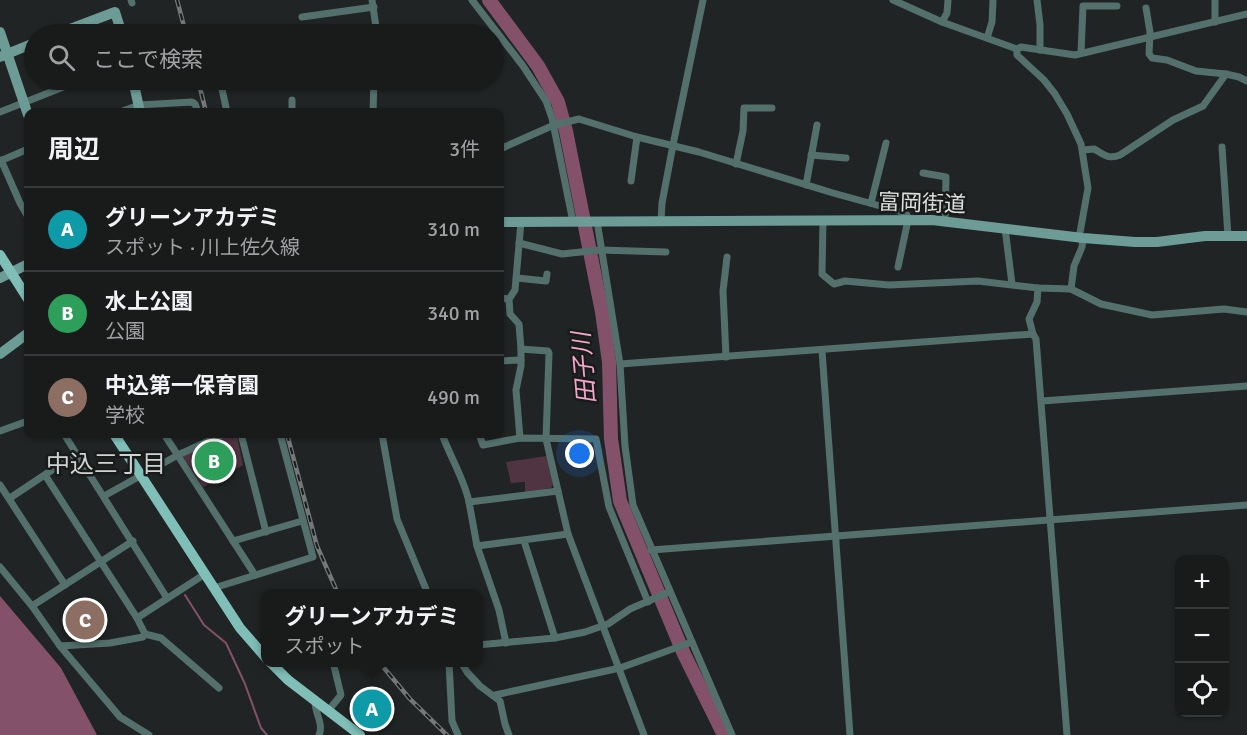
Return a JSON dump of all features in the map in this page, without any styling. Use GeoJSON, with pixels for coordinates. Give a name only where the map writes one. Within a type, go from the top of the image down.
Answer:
{"type":"FeatureCollection","features":[{"type":"Feature","properties":{"kind":"main road"},"geometry":{"type":"LineString","coordinates":[[83,24],[115,12],[119,24]]}},
{"type":"Feature","properties":{"kind":"main road"},"geometry":{"type":"LineString","coordinates":[[0,32],[3,56],[26,108]]}},
{"type":"Feature","properties":{"kind":"main road"},"geometry":{"type":"LineString","coordinates":[[3,56],[24,47]]}},
{"type":"Feature","properties":{"kind":"main road"},"geometry":{"type":"LineString","coordinates":[[135,90],[140,108]]}},
{"type":"Feature","properties":{"kind":"main road","name":"富岡街道"},"geometry":{"type":"LineString","coordinates":[[576,222],[945,220],[1081,238],[1156,242],[1205,236],[1247,236]]}},
{"type":"Feature","properties":{"kind":"main road"},"geometry":{"type":"LineString","coordinates":[[504,222],[576,222]]}},
{"type":"Feature","properties":{"kind":"main road"},"geometry":{"type":"LineString","coordinates":[[0,255],[24,293]]}},
{"type":"Feature","properties":{"kind":"main road"},"geometry":{"type":"LineString","coordinates":[[0,278],[24,266]]}},
{"type":"Feature","properties":{"kind":"main road"},"geometry":{"type":"LineString","coordinates":[[0,354],[24,336]]}},
{"type":"Feature","properties":{"kind":"main road"},"geometry":{"type":"LineString","coordinates":[[117,438],[240,628],[261,652]]}},
{"type":"Feature","properties":{"kind":"main road"},"geometry":{"type":"LineString","coordinates":[[274,667],[315,702],[360,735]]}},
{"type":"Feature","properties":{"kind":"street"},"geometry":{"type":"LineString","coordinates":[[472,0],[490,24]]}},
{"type":"Feature","properties":{"kind":"street"},"geometry":{"type":"LineString","coordinates":[[661,221],[662,202],[703,0]]}},
{"type":"Feature","properties":{"kind":"street"},"geometry":{"type":"LineString","coordinates":[[892,0],[942,22],[1017,49],[1021,47],[1070,55],[1247,14]]}},
{"type":"Feature","properties":{"kind":"street"},"geometry":{"type":"LineString","coordinates":[[942,22],[948,0]]}},
{"type":"Feature","properties":{"kind":"street"},"geometry":{"type":"LineString","coordinates":[[987,38],[992,22],[993,0]]}},
{"type":"Feature","properties":{"kind":"street"},"geometry":{"type":"LineString","coordinates":[[1037,0],[1040,50]]}},
{"type":"Feature","properties":{"kind":"street"},"geometry":{"type":"LineString","coordinates":[[1215,0],[1215,22]]}},
{"type":"Feature","properties":{"kind":"street"},"geometry":{"type":"LineString","coordinates":[[302,17],[373,4],[378,24]]}},
{"type":"Feature","properties":{"kind":"street"},"geometry":{"type":"LineString","coordinates":[[1081,54],[1083,6],[1117,6]]}},
{"type":"Feature","properties":{"kind":"street"},"geometry":{"type":"LineString","coordinates":[[1146,8],[1149,54],[1152,58],[1167,60],[1196,71],[1226,74],[1247,81]]}},
{"type":"Feature","properties":{"kind":"street"},"geometry":{"type":"LineString","coordinates":[[504,42],[546,101],[555,125],[576,222]]}},
{"type":"Feature","properties":{"kind":"street"},"geometry":{"type":"LineString","coordinates":[[1017,49],[1017,55],[1044,80],[1061,104],[1083,150],[1088,188],[1081,238],[1082,247],[1074,266],[1071,289]]}},
{"type":"Feature","properties":{"kind":"street"},"geometry":{"type":"LineString","coordinates":[[1083,150],[1094,149],[1110,158],[1120,155],[1173,120],[1203,106],[1226,74]]}},
{"type":"Feature","properties":{"kind":"street"},"geometry":{"type":"LineString","coordinates":[[0,112],[56,90]]}},
{"type":"Feature","properties":{"kind":"street"},"geometry":{"type":"LineString","coordinates":[[222,90],[226,108]]}},
{"type":"Feature","properties":{"kind":"street"},"geometry":{"type":"LineString","coordinates":[[373,108],[374,90]]}},
{"type":"Feature","properties":{"kind":"street"},"geometry":{"type":"LineString","coordinates":[[292,100],[292,108]]}},
{"type":"Feature","properties":{"kind":"street"},"geometry":{"type":"LineString","coordinates":[[147,108],[192,102],[196,108]]}},
{"type":"Feature","properties":{"kind":"street"},"geometry":{"type":"LineString","coordinates":[[736,164],[743,131],[744,108],[772,108]]}},
{"type":"Feature","properties":{"kind":"street"},"geometry":{"type":"LineString","coordinates":[[504,147],[574,119],[674,145],[902,212],[907,215],[908,220],[898,267]]}},
{"type":"Feature","properties":{"kind":"street"},"geometry":{"type":"LineString","coordinates":[[806,185],[817,125]]}},
{"type":"Feature","properties":{"kind":"street"},"geometry":{"type":"LineString","coordinates":[[631,181],[637,137]]}},
{"type":"Feature","properties":{"kind":"street"},"geometry":{"type":"LineString","coordinates":[[871,203],[886,143]]}},
{"type":"Feature","properties":{"kind":"street"},"geometry":{"type":"LineString","coordinates":[[1222,147],[1228,236]]}},
{"type":"Feature","properties":{"kind":"street"},"geometry":{"type":"LineString","coordinates":[[24,151],[1,160],[24,210]]}},
{"type":"Feature","properties":{"kind":"street"},"geometry":{"type":"LineString","coordinates":[[812,155],[846,158]]}},
{"type":"Feature","properties":{"kind":"street"},"geometry":{"type":"LineString","coordinates":[[923,172],[946,177],[945,220]]}},
{"type":"Feature","properties":{"kind":"street"},"geometry":{"type":"LineString","coordinates":[[595,221],[620,364],[631,498],[667,593],[732,735]]}},
{"type":"Feature","properties":{"kind":"street"},"geometry":{"type":"LineString","coordinates":[[823,221],[822,274],[834,284],[845,281],[889,285],[978,281],[1038,288],[1071,289],[1101,304],[1152,315],[1224,309],[1247,312]]}},
{"type":"Feature","properties":{"kind":"street"},"geometry":{"type":"LineString","coordinates":[[520,438],[516,390],[521,360],[519,324],[510,314],[508,299],[515,290],[521,222]]}},
{"type":"Feature","properties":{"kind":"street"},"geometry":{"type":"LineString","coordinates":[[1005,228],[1012,284]]}},
{"type":"Feature","properties":{"kind":"street"},"geometry":{"type":"LineString","coordinates":[[519,243],[562,254],[601,250],[666,252]]}},
{"type":"Feature","properties":{"kind":"street"},"geometry":{"type":"LineString","coordinates":[[726,357],[723,291],[727,257]]}},
{"type":"Feature","properties":{"kind":"street"},"geometry":{"type":"LineString","coordinates":[[517,278],[546,281],[547,274]]}},
{"type":"Feature","properties":{"kind":"street"},"geometry":{"type":"LineString","coordinates":[[1038,288],[1037,302],[1029,319],[1036,339],[1042,401],[1067,735]]}},
{"type":"Feature","properties":{"kind":"street"},"geometry":{"type":"LineString","coordinates":[[504,298],[508,299]]}},
{"type":"Feature","properties":{"kind":"street"},"geometry":{"type":"LineString","coordinates":[[620,364],[1033,334]]}},
{"type":"Feature","properties":{"kind":"street"},"geometry":{"type":"LineString","coordinates":[[521,349],[549,352],[546,439],[568,534],[644,735]]}},
{"type":"Feature","properties":{"kind":"street"},"geometry":{"type":"LineString","coordinates":[[822,351],[850,735]]}},
{"type":"Feature","properties":{"kind":"street"},"geometry":{"type":"LineString","coordinates":[[504,361],[521,360]]}},
{"type":"Feature","properties":{"kind":"street"},"geometry":{"type":"LineString","coordinates":[[1042,401],[1247,386]]}},
{"type":"Feature","properties":{"kind":"street"},"geometry":{"type":"LineString","coordinates":[[0,431],[24,422]]}},
{"type":"Feature","properties":{"kind":"street"},"geometry":{"type":"LineString","coordinates":[[67,438],[167,598]]}},
{"type":"Feature","properties":{"kind":"street"},"geometry":{"type":"LineString","coordinates":[[167,438],[255,575]]}},
{"type":"Feature","properties":{"kind":"street"},"geometry":{"type":"LineString","coordinates":[[104,496],[178,455],[215,438]]}},
{"type":"Feature","properties":{"kind":"street"},"geometry":{"type":"LineString","coordinates":[[242,438],[266,532]]}},
{"type":"Feature","properties":{"kind":"street"},"geometry":{"type":"LineString","coordinates":[[214,588],[313,557],[281,438]]}},
{"type":"Feature","properties":{"kind":"street"},"geometry":{"type":"LineString","coordinates":[[383,438],[397,519],[426,589]]}},
{"type":"Feature","properties":{"kind":"street"},"geometry":{"type":"LineString","coordinates":[[443,438],[453,464],[465,485],[477,546],[499,610],[506,643]]}},
{"type":"Feature","properties":{"kind":"street"},"geometry":{"type":"LineString","coordinates":[[480,438],[483,445],[520,438],[593,439],[598,442],[609,507],[651,601]]}},
{"type":"Feature","properties":{"kind":"street"},"geometry":{"type":"LineString","coordinates":[[10,498],[76,453]]}},
{"type":"Feature","properties":{"kind":"street"},"geometry":{"type":"LineString","coordinates":[[45,475],[145,634],[161,638],[219,687]]}},
{"type":"Feature","properties":{"kind":"street"},"geometry":{"type":"LineString","coordinates":[[0,485],[66,585]]}},
{"type":"Feature","properties":{"kind":"street"},"geometry":{"type":"LineString","coordinates":[[469,502],[558,491]]}},
{"type":"Feature","properties":{"kind":"street"},"geometry":{"type":"LineString","coordinates":[[651,550],[1247,505]]}},
{"type":"Feature","properties":{"kind":"street"},"geometry":{"type":"LineString","coordinates":[[233,541],[302,521]]}},
{"type":"Feature","properties":{"kind":"street"},"geometry":{"type":"LineString","coordinates":[[477,546],[568,534]]}},
{"type":"Feature","properties":{"kind":"street"},"geometry":{"type":"LineString","coordinates":[[32,606],[133,541]]}},
{"type":"Feature","properties":{"kind":"street"},"geometry":{"type":"LineString","coordinates":[[524,541],[555,638]]}},
{"type":"Feature","properties":{"kind":"street"},"geometry":{"type":"LineString","coordinates":[[0,567],[32,606],[60,646],[120,717],[149,735]]}},
{"type":"Feature","properties":{"kind":"street"},"geometry":{"type":"LineString","coordinates":[[137,618],[205,574]]}},
{"type":"Feature","properties":{"kind":"street"},"geometry":{"type":"LineString","coordinates":[[483,645],[555,638],[585,632],[604,626],[630,609],[667,593]]}},
{"type":"Feature","properties":{"kind":"street"},"geometry":{"type":"LineString","coordinates":[[60,646],[110,643],[143,637],[145,634]]}},
{"type":"Feature","properties":{"kind":"street"},"geometry":{"type":"LineString","coordinates":[[495,695],[620,668],[690,643]]}},
{"type":"Feature","properties":{"kind":"street"},"geometry":{"type":"LineString","coordinates":[[328,711],[341,695],[334,667]]}},
{"type":"Feature","properties":{"kind":"street"},"geometry":{"type":"LineString","coordinates":[[449,667],[453,720],[458,735]]}},
{"type":"Feature","properties":{"kind":"street"},"geometry":{"type":"LineString","coordinates":[[464,667],[480,686],[495,695],[501,704],[509,735]]}},
{"type":"Feature","properties":{"kind":"street"},"geometry":{"type":"LineString","coordinates":[[315,702],[315,709],[321,724],[319,735]]}},
{"type":"Feature","properties":{"kind":"shaded area"},"geometry":{"type":"Polygon","coordinates":[[[222,438],[237,438],[243,465],[203,487],[183,456],[222,438]]]}},
{"type":"Feature","properties":{"kind":"shaded area"},"geometry":{"type":"Polygon","coordinates":[[[547,456],[553,484],[551,488],[525,492],[525,482],[511,483],[506,462],[547,456]]]}},
{"type":"Feature","properties":{"kind":"shaded area"},"geometry":{"type":"Polygon","coordinates":[[[0,596],[61,668],[97,735],[0,735],[0,596]]]}},
{"type":"Feature","properties":{"kind":"waterway","name":"田子川"},"geometry":{"type":"LineString","coordinates":[[489,0],[538,66],[558,102],[566,131],[602,312],[609,362],[611,439],[620,501],[684,654],[724,735]]}},
{"type":"Feature","properties":{"kind":"waterway"},"geometry":{"type":"LineString","coordinates":[[185,595],[204,625],[226,643],[245,684],[261,728],[267,735]]}},
{"type":"Feature","properties":{"kind":"railway"},"geometry":{"type":"LineString","coordinates":[[177,0],[183,24]]}},
{"type":"Feature","properties":{"kind":"railway"},"geometry":{"type":"LineString","coordinates":[[200,90],[205,108]]}},
{"type":"Feature","properties":{"kind":"railway"},"geometry":{"type":"LineString","coordinates":[[288,438],[317,546],[336,589]]}},
{"type":"Feature","properties":{"kind":"railway"},"geometry":{"type":"LineString","coordinates":[[383,667],[410,699],[447,735]]}},
{"type":"Feature","properties":{"kind":"place","name":"水上公園"},"geometry":{"type":"Point","coordinates":[214,461]}},
{"type":"Feature","properties":{"kind":"place","name":"中込第一保育園"},"geometry":{"type":"Point","coordinates":[85,620]}},
{"type":"Feature","properties":{"kind":"place","name":"グリーンアカデミ"},"geometry":{"type":"Point","coordinates":[372,709]}},
{"type":"Feature","properties":{"kind":"district","name":"中込三丁目"},"geometry":{"type":"Point","coordinates":[106,464]}}]}
